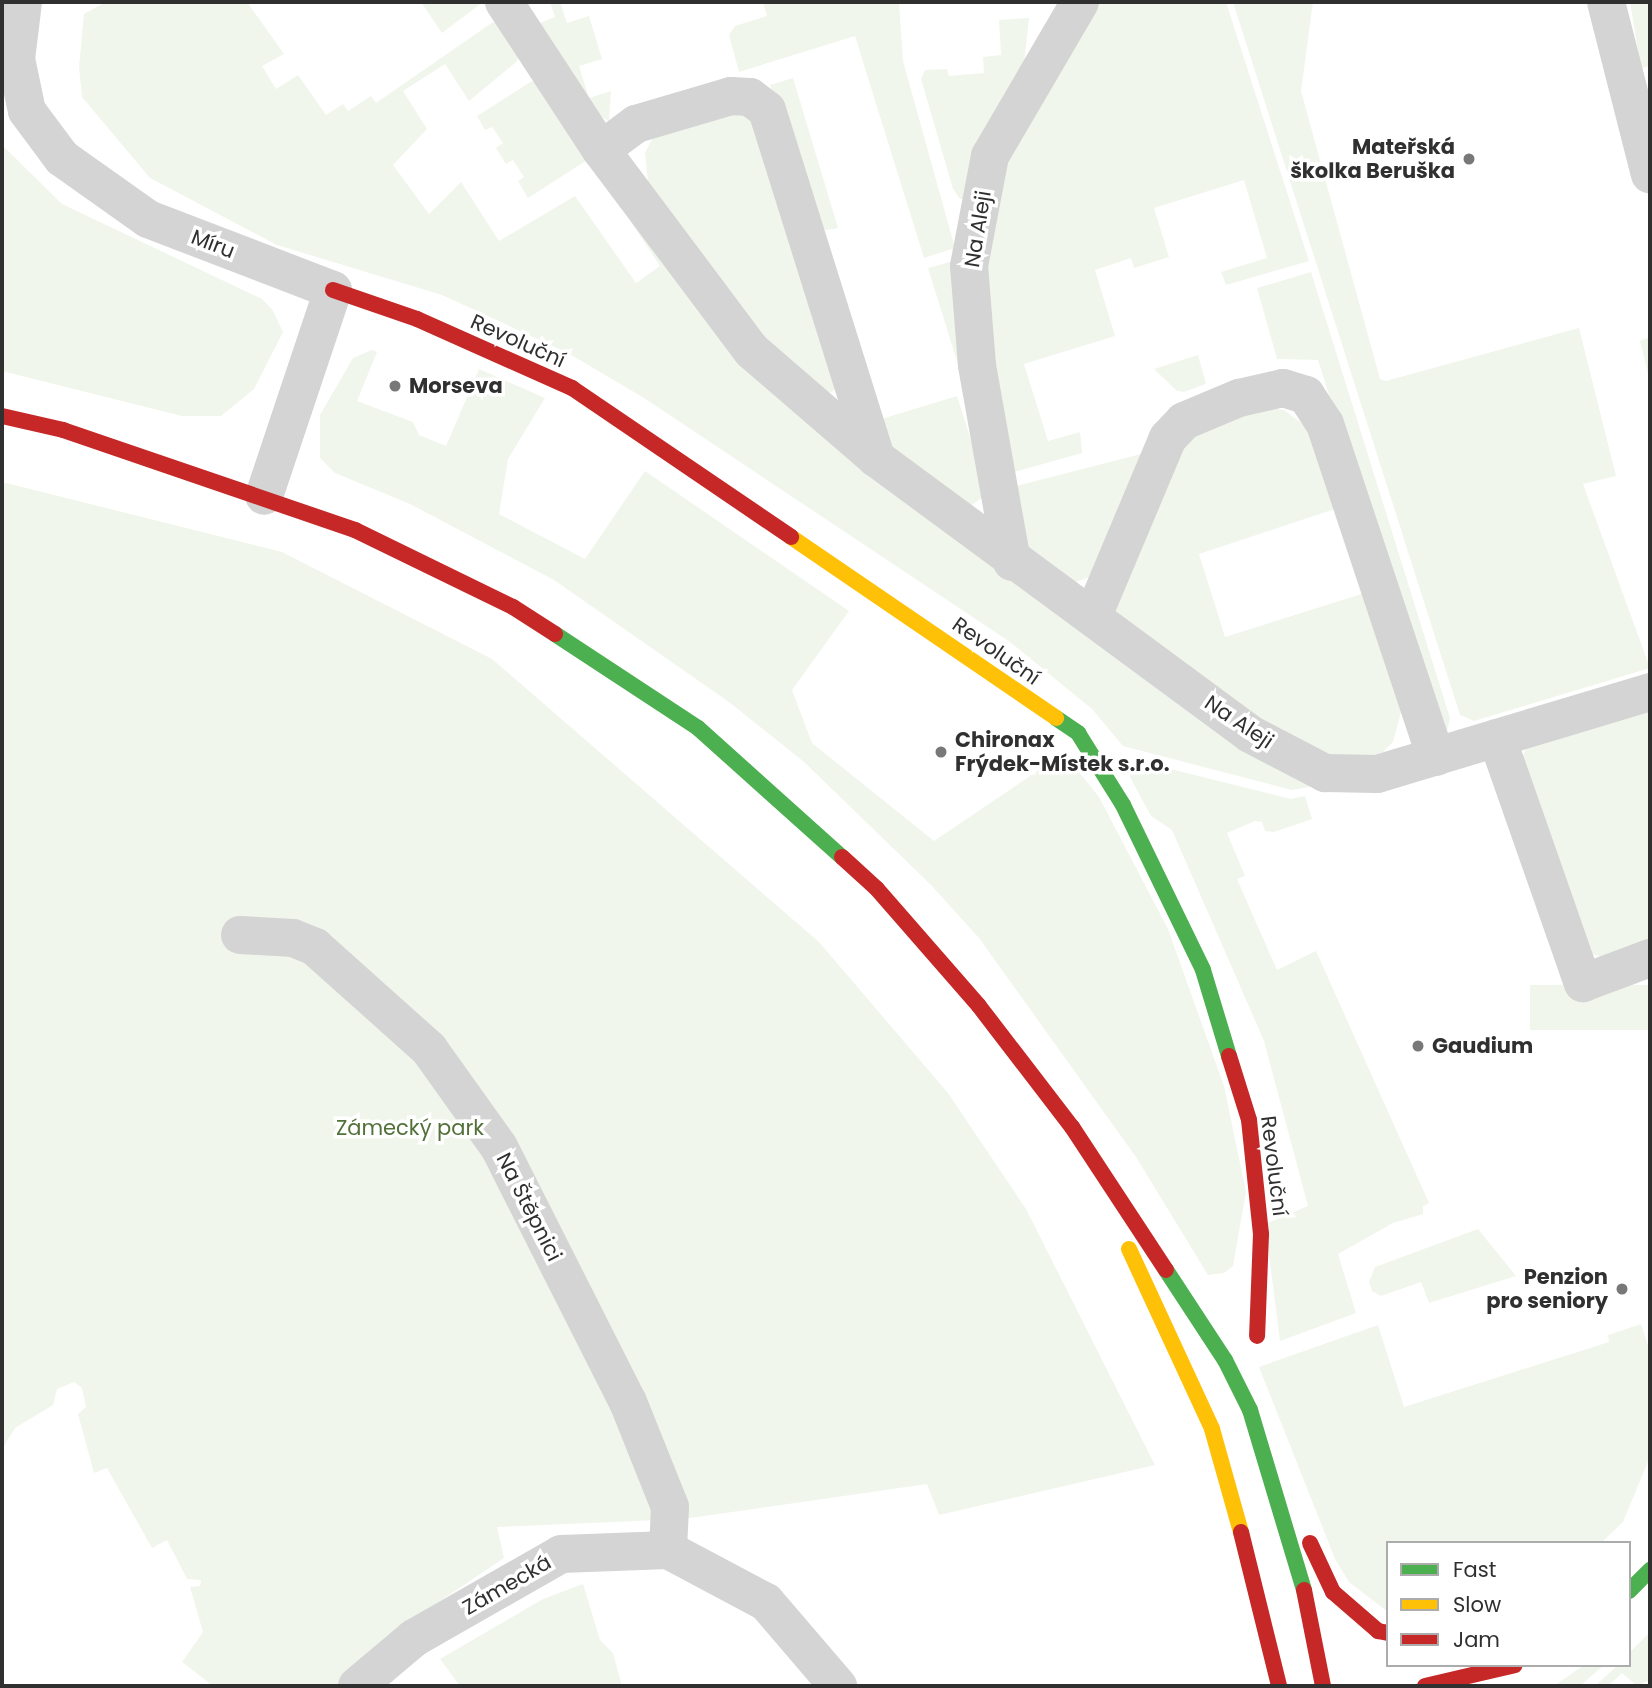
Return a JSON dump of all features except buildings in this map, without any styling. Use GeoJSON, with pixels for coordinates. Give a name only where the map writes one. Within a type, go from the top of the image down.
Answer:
{"type":"FeatureCollection","features":[{"type":"Feature","properties":{"kind":"main road","name":"Revoluční"},"geometry":{"type":"LineString","coordinates":[[333,290],[417,319],[572,388],[1078,733],[1123,805],[1203,970],[1249,1120],[1261,1234],[1257,1336]]}},
{"type":"Feature","properties":{"kind":"main road"},"geometry":{"type":"LineString","coordinates":[[2,416],[63,430],[264,496],[355,530],[513,607],[698,728],[877,889],[979,1006],[1072,1127],[1225,1360],[1333,1592],[1378,1631],[1386,1633]]}},
{"type":"Feature","properties":{"kind":"main road"},"geometry":{"type":"LineString","coordinates":[[1072,1127],[1212,1429],[1266,1620],[1279,1686]]}},
{"type":"Feature","properties":{"kind":"main road"},"geometry":{"type":"LineString","coordinates":[[1250,1410],[1308,1605],[1323,1686]]}},
{"type":"Feature","properties":{"kind":"main road"},"geometry":{"type":"LineString","coordinates":[[1631,1589],[1650,1570]]}},
{"type":"Feature","properties":{"kind":"main road"},"geometry":{"type":"LineString","coordinates":[[1425,1686],[1506,1667]]}},
{"type":"Feature","properties":{"kind":"main road"},"geometry":{"type":"LineString","coordinates":[[1502,1686],[1518,1667]]}},
{"type":"Feature","properties":{"kind":"street","name":"Míru"},"geometry":{"type":"LineString","coordinates":[[23,2],[16,59],[27,111],[62,158],[148,219],[333,290]]}},
{"type":"Feature","properties":{"kind":"street","name":"Na Aleji"},"geometry":{"type":"LineString","coordinates":[[504,2],[601,150],[752,351],[876,458],[1012,562],[1093,616],[1250,734],[1325,773],[1377,774],[1650,692]]}},
{"type":"Feature","properties":{"kind":"street","name":"Na Aleji"},"geometry":{"type":"LineString","coordinates":[[1012,562],[977,365],[969,265],[990,156],[1080,2]]}},
{"type":"Feature","properties":{"kind":"street"},"geometry":{"type":"LineString","coordinates":[[1606,2],[1650,174]]}},
{"type":"Feature","properties":{"kind":"street"},"geometry":{"type":"LineString","coordinates":[[601,150],[636,124],[731,96],[750,97],[767,110],[876,458]]}},
{"type":"Feature","properties":{"kind":"street"},"geometry":{"type":"LineString","coordinates":[[264,496],[333,290]]}},
{"type":"Feature","properties":{"kind":"street"},"geometry":{"type":"LineString","coordinates":[[1093,616],[1168,438],[1184,421],[1239,398],[1283,388],[1306,395],[1325,424],[1436,757]]}},
{"type":"Feature","properties":{"kind":"street"},"geometry":{"type":"LineString","coordinates":[[1497,738],[1583,983],[1650,958]]}},
{"type":"Feature","properties":{"kind":"street","name":"Na Štěpnici"},"geometry":{"type":"LineString","coordinates":[[240,935],[293,938],[315,947],[429,1049],[499,1147],[628,1402],[670,1507],[668,1550]]}},
{"type":"Feature","properties":{"kind":"street"},"geometry":{"type":"LineString","coordinates":[[668,1550],[766,1602],[838,1686]]}},
{"type":"Feature","properties":{"kind":"street","name":"Zámecká"},"geometry":{"type":"LineString","coordinates":[[357,1686],[414,1638],[561,1554],[668,1550]]}},
{"type":"Feature","properties":{"kind":"green space"},"geometry":{"type":"Polygon","coordinates":[[[106,2],[247,2],[284,54],[262,66],[276,89],[298,75],[326,115],[343,104],[348,111],[371,96],[376,103],[493,22],[507,23],[523,50],[516,62],[469,101],[445,64],[403,91],[427,129],[393,165],[429,214],[461,182],[499,241],[575,196],[636,283],[660,266],[629,219],[706,310],[1326,784],[1292,790],[1123,746],[1092,709],[1010,642],[644,398],[568,353],[442,295],[277,245],[150,178],[82,97],[79,67],[84,14],[106,2]]]}},
{"type":"Feature","properties":{"kind":"green space"},"geometry":{"type":"Polygon","coordinates":[[[421,2],[483,2],[442,33],[421,2]]]}},
{"type":"Feature","properties":{"kind":"green space"},"geometry":{"type":"Polygon","coordinates":[[[550,2],[560,2],[567,23],[589,16],[602,59],[579,66],[589,98],[611,91],[609,121],[600,116],[529,27],[555,17],[550,2]]]}},
{"type":"Feature","properties":{"kind":"green space"},"geometry":{"type":"Polygon","coordinates":[[[763,2],[899,2],[903,61],[955,248],[924,258],[855,36],[739,72],[729,35],[735,26],[767,16],[763,2]]]}},
{"type":"Feature","properties":{"kind":"green space"},"geometry":{"type":"Polygon","coordinates":[[[1089,2],[1226,2],[1309,261],[1226,285],[1221,272],[1267,258],[1244,180],[1154,208],[1169,257],[1134,268],[1131,258],[1095,270],[1115,336],[1024,364],[1048,441],[1080,432],[1082,453],[1004,475],[983,293],[1009,134],[1089,2]]]}},
{"type":"Feature","properties":{"kind":"green space"},"geometry":{"type":"Polygon","coordinates":[[[1233,2],[1313,2],[1301,91],[1380,379],[1386,381],[1579,328],[1616,476],[1583,484],[1650,668],[1474,721],[1460,715],[1233,2]]]}},
{"type":"Feature","properties":{"kind":"green space"},"geometry":{"type":"Polygon","coordinates":[[[1630,2],[1650,2],[1650,66],[1641,68],[1630,2]]]}},
{"type":"Feature","properties":{"kind":"green space"},"geometry":{"type":"Polygon","coordinates":[[[1029,18],[1024,64],[968,199],[960,199],[953,189],[921,79],[925,70],[947,69],[949,76],[984,73],[983,57],[1001,55],[999,20],[1029,18]]]}},
{"type":"Feature","properties":{"kind":"green space"},"geometry":{"type":"Polygon","coordinates":[[[793,78],[838,228],[825,230],[811,222],[770,85],[793,78]]]}},
{"type":"Feature","properties":{"kind":"green space"},"geometry":{"type":"Polygon","coordinates":[[[532,81],[546,87],[592,157],[528,198],[518,181],[524,177],[513,160],[506,164],[496,148],[503,143],[492,127],[485,130],[477,116],[532,81]]]}},
{"type":"Feature","properties":{"kind":"green space"},"geometry":{"type":"Polygon","coordinates":[[[724,108],[754,118],[836,389],[831,392],[824,394],[770,343],[648,182],[645,153],[654,135],[724,108]]]}},
{"type":"Feature","properties":{"kind":"green space"},"geometry":{"type":"Polygon","coordinates":[[[2,145],[62,204],[262,299],[272,309],[283,332],[254,389],[221,416],[182,416],[2,371],[2,145]]]}},
{"type":"Feature","properties":{"kind":"green space"},"geometry":{"type":"Polygon","coordinates":[[[957,260],[979,432],[928,268],[957,260]]]}},
{"type":"Feature","properties":{"kind":"green space"},"geometry":{"type":"Polygon","coordinates":[[[1311,272],[1450,718],[1447,731],[1430,713],[1318,360],[1277,359],[1257,288],[1311,272]]]}},
{"type":"Feature","properties":{"kind":"green space"},"geometry":{"type":"Polygon","coordinates":[[[1650,337],[1650,382],[1640,341],[1650,337]]]}},
{"type":"Feature","properties":{"kind":"green space"},"geometry":{"type":"Polygon","coordinates":[[[372,350],[377,352],[357,401],[413,422],[419,435],[446,446],[479,369],[545,398],[508,459],[499,514],[585,559],[645,471],[849,611],[792,690],[812,743],[934,841],[1064,753],[1099,797],[1168,929],[1224,1086],[1246,1192],[1233,1266],[1224,1273],[1208,1275],[1136,1157],[979,938],[930,884],[803,761],[729,702],[554,580],[410,504],[335,473],[320,458],[320,415],[353,358],[372,350]]]}},
{"type":"Feature","properties":{"kind":"green space"},"geometry":{"type":"Polygon","coordinates":[[[1198,355],[1206,384],[1184,392],[1177,391],[1154,369],[1198,355]]]}},
{"type":"Feature","properties":{"kind":"green space"},"geometry":{"type":"Polygon","coordinates":[[[957,396],[988,494],[970,506],[886,450],[875,421],[957,396]]]}},
{"type":"Feature","properties":{"kind":"green space"},"geometry":{"type":"Polygon","coordinates":[[[1266,407],[1284,410],[1308,428],[1338,508],[1199,554],[1225,637],[1365,593],[1401,712],[1393,742],[1383,752],[1363,758],[1329,754],[1258,720],[1118,618],[1115,606],[1179,441],[1266,407]]]}},
{"type":"Feature","properties":{"kind":"green space"},"geometry":{"type":"Polygon","coordinates":[[[1149,452],[1090,577],[1075,582],[1026,550],[1008,488],[1149,452]]]}},
{"type":"Feature","properties":{"kind":"green space","name":"Zámecký park"},"geometry":{"type":"Polygon","coordinates":[[[2,482],[282,552],[492,659],[819,942],[948,1093],[1026,1209],[1155,1465],[939,1515],[927,1484],[683,1519],[497,1527],[504,1558],[406,1624],[335,1686],[213,1686],[182,1662],[203,1632],[190,1587],[200,1586],[201,1580],[187,1579],[167,1540],[152,1548],[107,1468],[94,1473],[78,1414],[86,1407],[82,1388],[74,1382],[57,1389],[53,1405],[15,1428],[2,1449],[2,482]]]}},
{"type":"Feature","properties":{"kind":"green space"},"geometry":{"type":"Polygon","coordinates":[[[1650,704],[1650,945],[1603,958],[1593,954],[1522,758],[1526,749],[1650,704]]]}},
{"type":"Feature","properties":{"kind":"green space"},"geometry":{"type":"Polygon","coordinates":[[[1138,761],[1291,799],[1305,796],[1312,819],[1274,832],[1265,831],[1262,822],[1255,821],[1227,833],[1245,876],[1237,879],[1277,970],[1316,951],[1429,1203],[1423,1206],[1423,1214],[1393,1223],[1338,1254],[1356,1313],[1280,1341],[1265,1224],[1308,1206],[1264,1041],[1172,830],[1151,816],[1130,777],[1130,764],[1138,761]]]}},
{"type":"Feature","properties":{"kind":"green space"},"geometry":{"type":"Polygon","coordinates":[[[1530,985],[1650,985],[1650,1030],[1530,1030],[1530,985]]]}},
{"type":"Feature","properties":{"kind":"green space"},"geometry":{"type":"Polygon","coordinates":[[[1478,1229],[1516,1276],[1429,1303],[1421,1282],[1381,1296],[1372,1291],[1369,1282],[1375,1267],[1478,1229]]]}},
{"type":"Feature","properties":{"kind":"green space"},"geometry":{"type":"Polygon","coordinates":[[[1641,1324],[1650,1351],[1650,1457],[1623,1522],[1603,1541],[1386,1541],[1386,1610],[1349,1582],[1335,1559],[1259,1367],[1378,1325],[1404,1407],[1609,1342],[1608,1335],[1641,1324]]]}},
{"type":"Feature","properties":{"kind":"green space"},"geometry":{"type":"Polygon","coordinates":[[[583,1584],[600,1640],[613,1653],[622,1686],[460,1686],[440,1659],[543,1599],[583,1584]]]}},
{"type":"Feature","properties":{"kind":"green space"},"geometry":{"type":"Polygon","coordinates":[[[1650,1632],[1650,1680],[1637,1686],[1622,1673],[1608,1686],[1595,1686],[1616,1667],[1631,1667],[1631,1651],[1650,1632]]]}},
{"type":"Feature","properties":{"kind":"green space"},"geometry":{"type":"Polygon","coordinates":[[[1581,1667],[1602,1667],[1580,1686],[1554,1686],[1581,1667]]]}},
{"type":"Feature","properties":{"kind":"traffic: fast"},"geometry":{"type":"LineString","coordinates":[[555,634],[698,728],[842,857]]}},
{"type":"Feature","properties":{"kind":"traffic: fast"},"geometry":{"type":"LineString","coordinates":[[1056,718],[1078,733],[1123,805],[1203,970],[1229,1056]]}},
{"type":"Feature","properties":{"kind":"traffic: fast"},"geometry":{"type":"LineString","coordinates":[[1166,1270],[1225,1360],[1250,1410],[1304,1590]]}},
{"type":"Feature","properties":{"kind":"traffic: fast"},"geometry":{"type":"LineString","coordinates":[[1631,1589],[1650,1570]]}},
{"type":"Feature","properties":{"kind":"traffic: slow"},"geometry":{"type":"LineString","coordinates":[[791,537],[1056,718]]}},
{"type":"Feature","properties":{"kind":"traffic: slow"},"geometry":{"type":"LineString","coordinates":[[1129,1249],[1212,1429],[1241,1532]]}},
{"type":"Feature","properties":{"kind":"traffic: jam"},"geometry":{"type":"LineString","coordinates":[[333,290],[417,319],[572,388],[791,537]]}},
{"type":"Feature","properties":{"kind":"traffic: jam"},"geometry":{"type":"LineString","coordinates":[[2,416],[63,430],[355,530],[513,607],[555,634]]}},
{"type":"Feature","properties":{"kind":"traffic: jam"},"geometry":{"type":"LineString","coordinates":[[842,857],[877,889],[979,1006],[1072,1127],[1166,1270]]}},
{"type":"Feature","properties":{"kind":"traffic: jam"},"geometry":{"type":"LineString","coordinates":[[1229,1056],[1249,1120],[1261,1234],[1257,1336]]}},
{"type":"Feature","properties":{"kind":"traffic: jam"},"geometry":{"type":"LineString","coordinates":[[1241,1532],[1279,1686]]}},
{"type":"Feature","properties":{"kind":"traffic: jam"},"geometry":{"type":"LineString","coordinates":[[1310,1543],[1333,1592],[1378,1631],[1386,1633]]}},
{"type":"Feature","properties":{"kind":"traffic: jam"},"geometry":{"type":"LineString","coordinates":[[1304,1590],[1323,1686]]}},
{"type":"Feature","properties":{"kind":"traffic: jam"},"geometry":{"type":"LineString","coordinates":[[1425,1686],[1506,1667]]}},
{"type":"Feature","properties":{"kind":"place","name":"Mateřská školka Beruška"},"geometry":{"type":"Point","coordinates":[1469,159]}},
{"type":"Feature","properties":{"kind":"place","name":"Morseva"},"geometry":{"type":"Point","coordinates":[395,386]}},
{"type":"Feature","properties":{"kind":"place","name":"Chironax Frýdek-Místek s.r.o."},"geometry":{"type":"Point","coordinates":[941,752]}},
{"type":"Feature","properties":{"kind":"place","name":"Gaudium"},"geometry":{"type":"Point","coordinates":[1418,1046]}},
{"type":"Feature","properties":{"kind":"place","name":"Penzion pro seniory"},"geometry":{"type":"Point","coordinates":[1622,1289]}}]}
